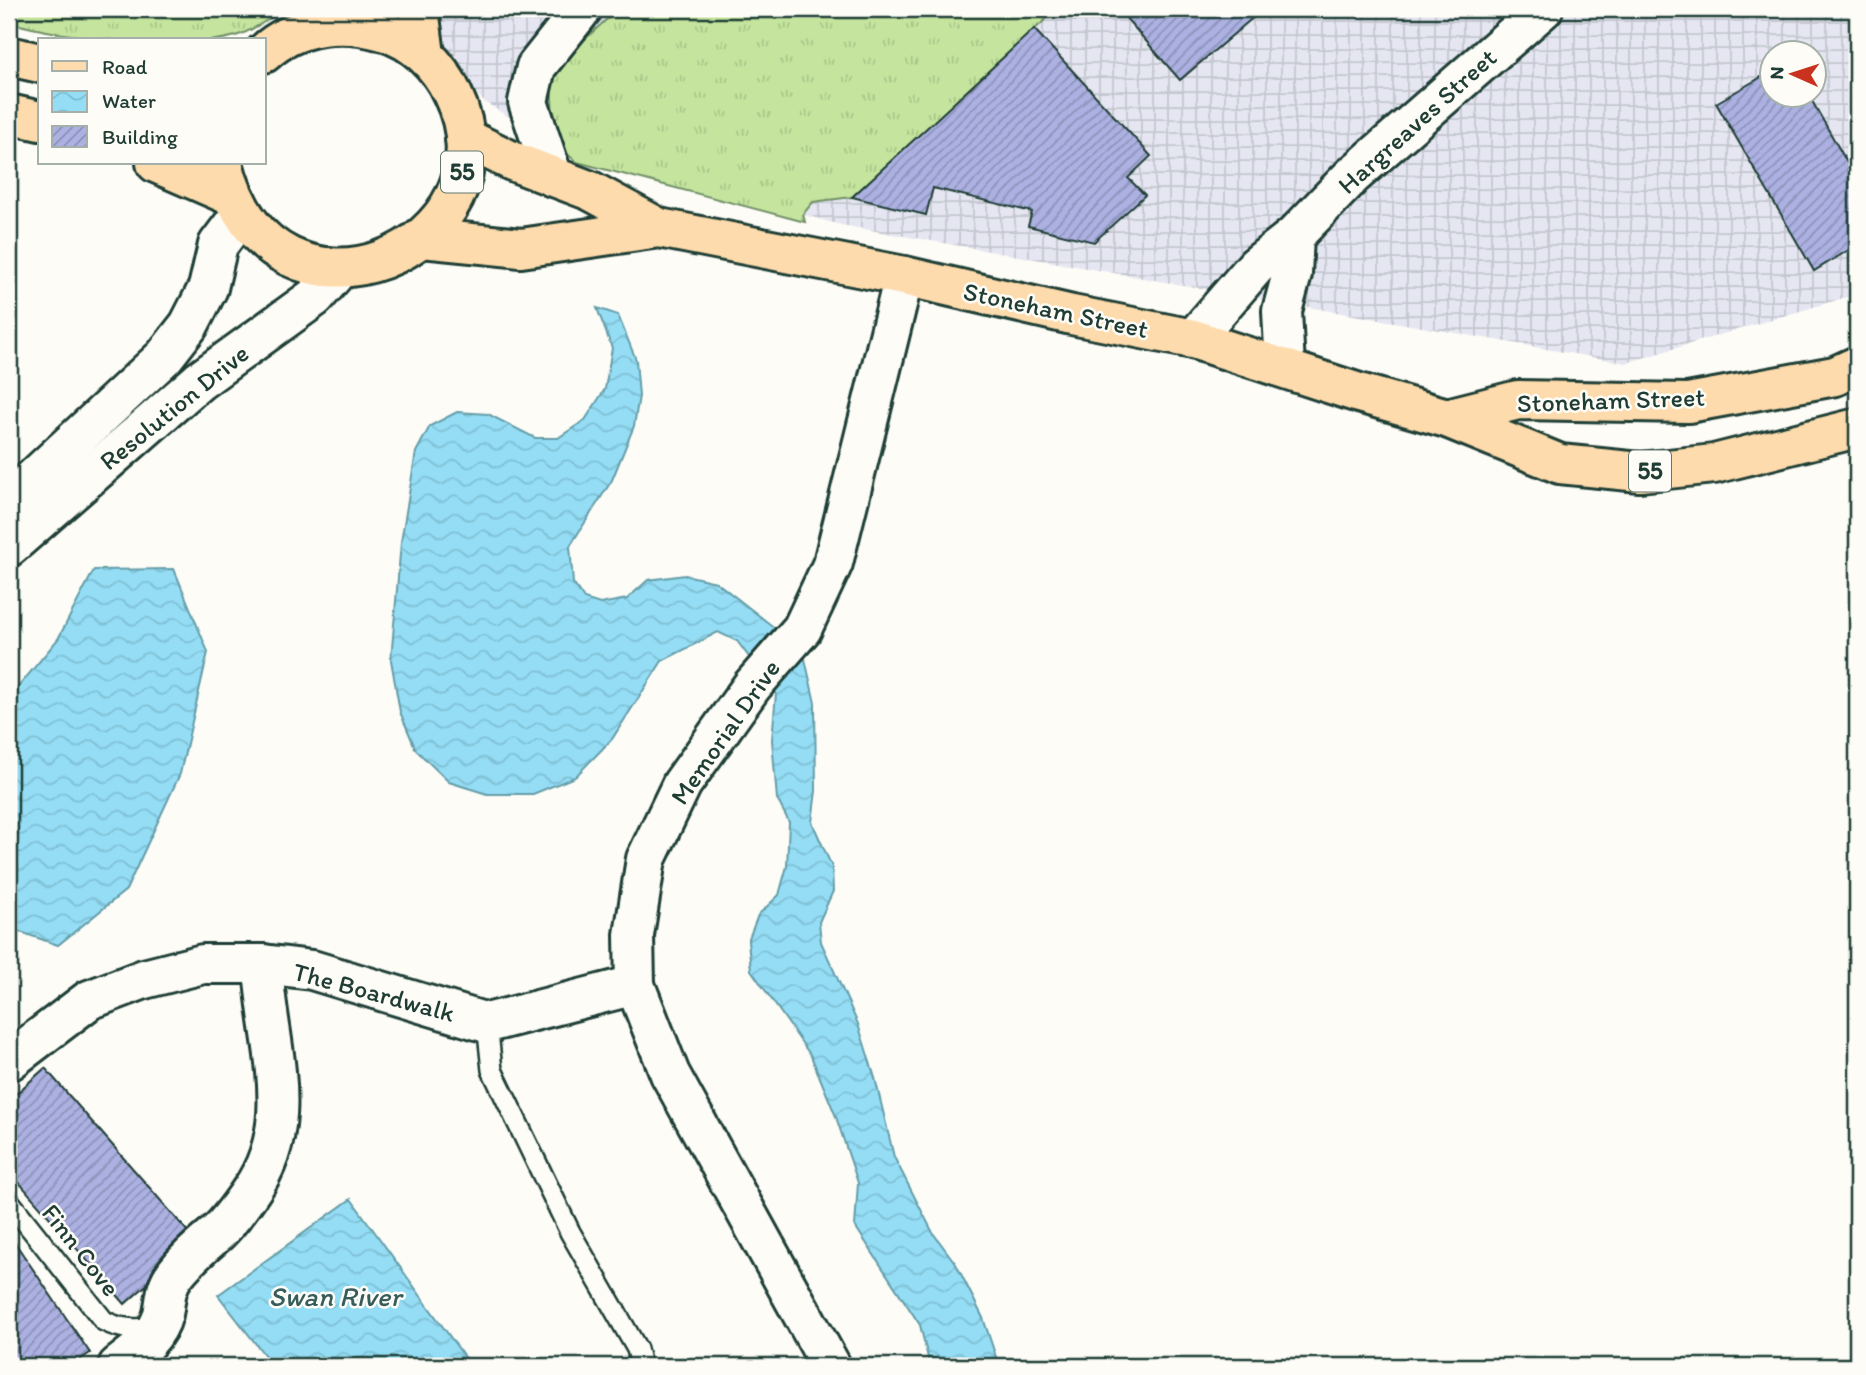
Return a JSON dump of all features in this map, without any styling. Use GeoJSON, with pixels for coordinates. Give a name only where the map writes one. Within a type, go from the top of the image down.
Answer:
{"type":"FeatureCollection","features":[{"type":"Feature","properties":{"kind":"main road"},"geometry":{"type":"LineString","coordinates":[[419,9],[425,55]]}},
{"type":"Feature","properties":{"kind":"main road","name":"55"},"geometry":{"type":"LineString","coordinates":[[159,164],[232,191],[260,235],[284,253],[311,264],[340,268],[379,262],[397,255],[422,238],[447,210],[457,187],[462,175],[465,138],[459,107],[445,79],[425,55],[397,35],[363,25],[305,20],[266,51]]}},
{"type":"Feature","properties":{"kind":"main road"},"geometry":{"type":"LineString","coordinates":[[9,56],[38,63]]}},
{"type":"Feature","properties":{"kind":"main road"},"geometry":{"type":"LineString","coordinates":[[9,114],[38,121]]}},
{"type":"Feature","properties":{"kind":"main road","name":"Stoneham Street"},"geometry":{"type":"LineString","coordinates":[[465,138],[553,177],[592,191],[659,228],[904,276],[1072,315],[1193,339],[1447,418],[1560,464],[1640,472],[1714,464],[1857,428]]}},
{"type":"Feature","properties":{"kind":"main road","name":"Stoneham Street"},"geometry":{"type":"LineString","coordinates":[[422,238],[521,248],[659,228]]}},
{"type":"Feature","properties":{"kind":"main road","name":"Stoneham Street"},"geometry":{"type":"LineString","coordinates":[[1447,418],[1518,400],[1688,403],[1835,376],[1857,366]]}},
{"type":"Feature","properties":{"kind":"street"},"geometry":{"type":"LineString","coordinates":[[553,177],[528,102],[536,67],[582,9]]}},
{"type":"Feature","properties":{"kind":"street","name":"Hargreaves Street"},"geometry":{"type":"LineString","coordinates":[[1193,339],[1256,265],[1294,236],[1352,176],[1543,9]]}},
{"type":"Feature","properties":{"kind":"street","name":"Resolution Drive"},"geometry":{"type":"LineString","coordinates":[[9,501],[164,357],[189,325],[208,288],[232,191]]}},
{"type":"Feature","properties":{"kind":"street"},"geometry":{"type":"LineString","coordinates":[[1285,368],[1282,311],[1292,274],[1294,236]]}},
{"type":"Feature","properties":{"kind":"street","name":"Resolution Drive"},"geometry":{"type":"LineString","coordinates":[[9,547],[200,381],[315,297],[340,268]]}},
{"type":"Feature","properties":{"kind":"street","name":"Memorial Drive"},"geometry":{"type":"LineString","coordinates":[[831,1366],[670,1074],[635,985],[634,935],[646,859],[682,784],[752,686],[802,629],[833,563],[904,276]]}},
{"type":"Feature","properties":{"kind":"street","name":"The Boardwalk"},"geometry":{"type":"LineString","coordinates":[[9,1062],[89,1000],[144,979],[203,964],[263,964],[312,970],[487,1023],[635,985]]}},
{"type":"Feature","properties":{"kind":"street"},"geometry":{"type":"LineString","coordinates":[[118,1366],[147,1343],[158,1326],[164,1294],[191,1252],[218,1232],[268,1165],[277,1129],[279,1088],[263,964]]}},
{"type":"Feature","properties":{"kind":"lane"},"geometry":{"type":"LineString","coordinates":[[487,1023],[492,1070],[570,1232],[637,1349],[641,1366]]}},
{"type":"Feature","properties":{"kind":"lane","name":"Finn Cove"},"geometry":{"type":"LineString","coordinates":[[9,1201],[104,1321],[119,1328],[139,1330],[158,1326]]}},
{"type":"Feature","properties":{"kind":"shaded area"},"geometry":{"type":"Polygon","coordinates":[[[431,9],[1857,9],[1857,294],[1626,363],[841,225],[555,146],[483,101],[437,45],[431,9]]]}},
{"type":"Feature","properties":{"kind":"green space"},"geometry":{"type":"Polygon","coordinates":[[[9,9],[283,9],[251,30],[227,38],[94,38],[9,22],[9,9]]]}},
{"type":"Feature","properties":{"kind":"green space"},"geometry":{"type":"Polygon","coordinates":[[[618,9],[1057,9],[852,197],[813,202],[803,214],[805,222],[577,162],[559,147],[554,130],[551,83],[559,63],[618,9]]]}},
{"type":"Feature","properties":{"kind":"water"},"geometry":{"type":"Polygon","coordinates":[[[597,308],[618,315],[636,360],[639,396],[634,426],[612,480],[570,546],[573,583],[584,599],[600,604],[627,599],[648,580],[685,575],[716,582],[803,650],[815,703],[816,791],[812,822],[832,867],[833,891],[819,922],[821,942],[858,1024],[875,1078],[894,1157],[933,1233],[956,1264],[983,1318],[999,1366],[930,1366],[920,1325],[855,1226],[858,1183],[835,1114],[811,1056],[751,970],[748,941],[758,915],[779,895],[787,866],[789,822],[777,799],[772,740],[776,693],[737,641],[718,632],[662,661],[612,739],[575,777],[533,794],[487,794],[449,782],[416,750],[400,712],[391,660],[401,542],[416,452],[430,426],[457,412],[488,414],[535,438],[558,438],[585,420],[605,389],[612,348],[597,308]]]}},
{"type":"Feature","properties":{"kind":"water"},"geometry":{"type":"Polygon","coordinates":[[[174,569],[208,652],[180,774],[126,890],[58,945],[9,928],[9,698],[58,639],[94,570],[174,569]]]}},
{"type":"Feature","properties":{"kind":"water","name":"Swan River"},"geometry":{"type":"Polygon","coordinates":[[[351,1199],[471,1366],[273,1366],[218,1295],[351,1199]]]}},
{"type":"Feature","properties":{"kind":"building"},"geometry":{"type":"Polygon","coordinates":[[[1118,9],[1263,9],[1180,80],[1118,9]]]}},
{"type":"Feature","properties":{"kind":"building"},"geometry":{"type":"Polygon","coordinates":[[[1034,29],[1151,156],[1128,178],[1145,195],[1094,242],[1028,226],[1032,212],[933,188],[926,215],[852,197],[1034,29]]]}},
{"type":"Feature","properties":{"kind":"building"},"geometry":{"type":"Polygon","coordinates":[[[1758,79],[1758,108],[1816,108],[1857,180],[1857,245],[1814,271],[1716,103],[1758,79]]]}},
{"type":"Feature","properties":{"kind":"building"},"geometry":{"type":"Polygon","coordinates":[[[45,1068],[196,1241],[125,1304],[9,1171],[9,1100],[45,1068]]]}},
{"type":"Feature","properties":{"kind":"building"},"geometry":{"type":"Polygon","coordinates":[[[9,1234],[90,1353],[71,1366],[9,1366],[9,1234]]]}}]}
